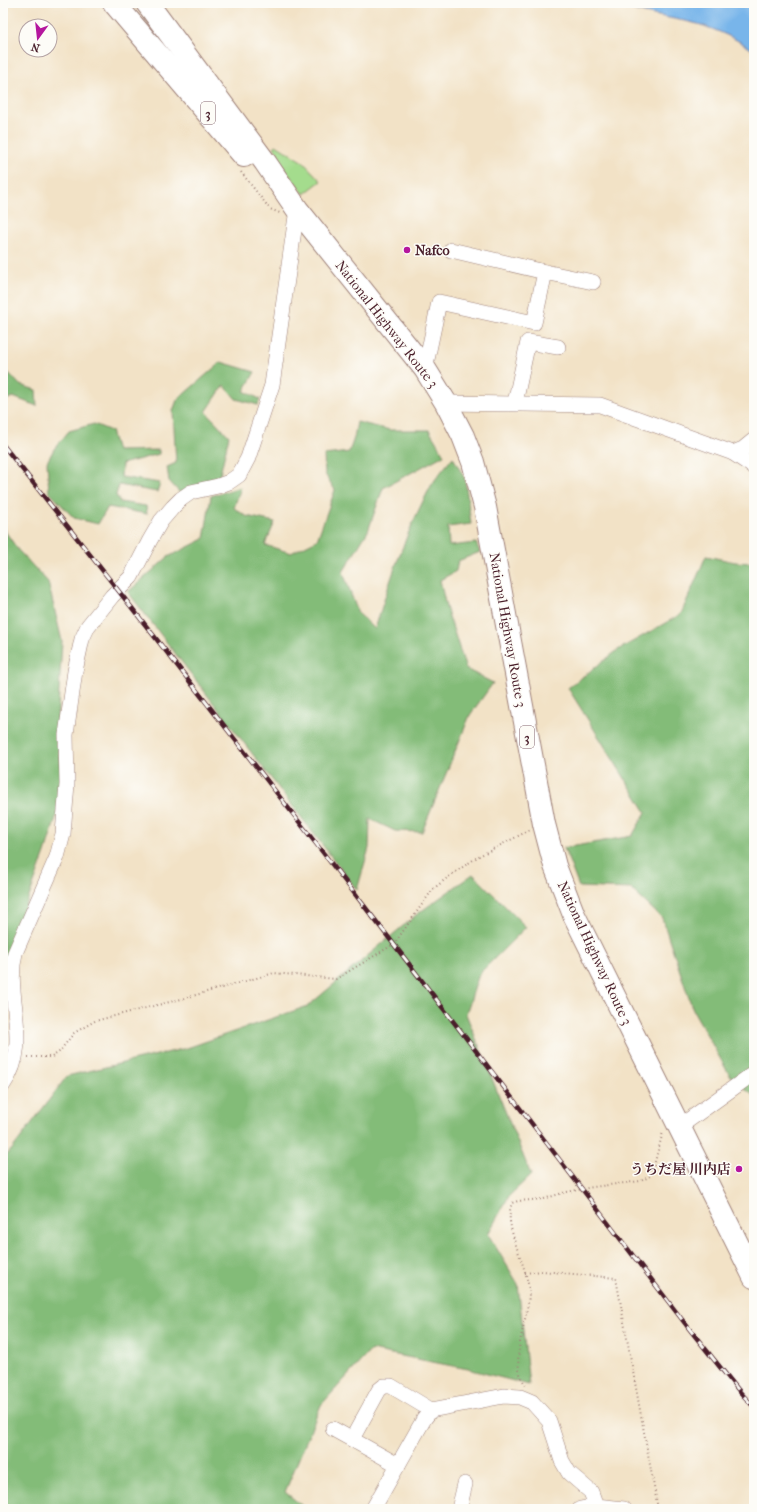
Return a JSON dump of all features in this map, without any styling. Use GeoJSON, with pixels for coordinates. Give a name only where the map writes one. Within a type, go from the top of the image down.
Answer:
{"type":"FeatureCollection","features":[{"type":"Feature","properties":{"kind":"highway","name":"National Highway Route 3"},"geometry":{"type":"LineString","coordinates":[[147,3],[265,162],[297,209],[424,369],[446,403],[463,436],[474,462],[485,507],[544,824],[555,866],[574,915],[753,1274]]}},
{"type":"Feature","properties":{"kind":"highway","name":"National Highway Route 3"},"geometry":{"type":"LineString","coordinates":[[118,8],[250,163],[297,209]]}},
{"type":"Feature","properties":{"kind":"street"},"geometry":{"type":"LineString","coordinates":[[3,1085],[13,1069],[18,1037],[12,967],[15,953],[57,857],[63,834],[66,791],[66,735],[75,671],[82,639],[88,626],[112,596],[131,577],[161,521],[173,507],[191,492],[218,486],[239,475],[248,458],[272,385],[297,209]]}},
{"type":"Feature","properties":{"kind":"street"},"geometry":{"type":"LineString","coordinates":[[450,250],[593,282]]}},
{"type":"Feature","properties":{"kind":"street"},"geometry":{"type":"LineString","coordinates":[[424,369],[439,302],[534,323],[545,272]]}},
{"type":"Feature","properties":{"kind":"street"},"geometry":{"type":"LineString","coordinates":[[515,403],[528,342],[558,347]]}},
{"type":"Feature","properties":{"kind":"street"},"geometry":{"type":"LineString","coordinates":[[446,403],[600,405],[733,453],[754,467]]}},
{"type":"Feature","properties":{"kind":"street"},"geometry":{"type":"LineString","coordinates":[[733,453],[743,449],[754,440]]}},
{"type":"Feature","properties":{"kind":"street"},"geometry":{"type":"LineString","coordinates":[[676,1119],[754,1073]]}},
{"type":"Feature","properties":{"kind":"street"},"geometry":{"type":"LineString","coordinates":[[352,1440],[379,1390],[384,1386],[391,1386],[431,1410]]}},
{"type":"Feature","properties":{"kind":"street"},"geometry":{"type":"LineString","coordinates":[[373,1509],[424,1419],[431,1410],[504,1396],[520,1397],[532,1402],[549,1421],[562,1461],[569,1473],[591,1492],[596,1506]]}},
{"type":"Feature","properties":{"kind":"street"},"geometry":{"type":"LineString","coordinates":[[333,1429],[398,1465]]}},
{"type":"Feature","properties":{"kind":"street"},"geometry":{"type":"LineString","coordinates":[[459,1509],[465,1484]]}},
{"type":"Feature","properties":{"kind":"street"},"geometry":{"type":"LineString","coordinates":[[580,1509],[596,1506],[624,1509]]}},
{"type":"Feature","properties":{"kind":"path"},"geometry":{"type":"LineString","coordinates":[[16,1057],[52,1057],[59,1052],[74,1033],[95,1021],[274,973],[336,979],[394,944],[433,889],[451,875],[479,856],[544,824]]}},
{"type":"Feature","properties":{"kind":"path"},"geometry":{"type":"LineString","coordinates":[[527,1386],[520,1375],[519,1345],[528,1309],[529,1291],[509,1222],[512,1203],[518,1201],[544,1199],[562,1193],[593,1187],[641,1181],[650,1176],[654,1170],[664,1125],[676,1119]]}},
{"type":"Feature","properties":{"kind":"path"},"geometry":{"type":"LineString","coordinates":[[525,1273],[542,1271],[616,1278],[658,1509]]}},
{"type":"Feature","properties":{"kind":"green space"},"geometry":{"type":"Polygon","coordinates":[[[276,145],[303,162],[321,181],[304,194],[275,157],[278,154],[274,147],[276,145]]]}},
{"type":"Feature","properties":{"kind":"green space"},"geometry":{"type":"Polygon","coordinates":[[[221,362],[255,372],[244,391],[260,399],[258,405],[236,399],[224,385],[206,412],[229,436],[219,479],[180,493],[169,481],[167,467],[176,463],[173,411],[177,400],[221,362]]]}},
{"type":"Feature","properties":{"kind":"green space"},"geometry":{"type":"Polygon","coordinates":[[[3,367],[20,385],[36,390],[37,406],[13,397],[3,401],[3,367]]]}},
{"type":"Feature","properties":{"kind":"green space"},"geometry":{"type":"Polygon","coordinates":[[[357,422],[390,430],[429,430],[444,455],[383,488],[368,531],[343,572],[358,613],[375,629],[393,574],[414,520],[431,486],[453,457],[465,479],[471,524],[448,527],[449,546],[476,543],[480,552],[458,561],[456,571],[440,580],[446,607],[466,669],[493,683],[470,715],[422,832],[395,831],[370,819],[369,848],[357,890],[128,592],[168,557],[204,539],[211,496],[241,487],[234,508],[246,516],[275,522],[265,545],[291,553],[317,540],[335,490],[325,474],[324,455],[349,452],[354,438],[357,422]]]}},
{"type":"Feature","properties":{"kind":"green space"},"geometry":{"type":"Polygon","coordinates":[[[94,424],[111,431],[117,451],[159,450],[159,454],[122,464],[121,477],[160,483],[157,492],[119,485],[116,495],[120,502],[146,506],[147,514],[108,507],[98,524],[74,518],[49,492],[47,462],[54,449],[69,431],[94,424]]]}},
{"type":"Feature","properties":{"kind":"green space"},"geometry":{"type":"Polygon","coordinates":[[[3,528],[18,550],[48,582],[62,641],[57,726],[64,792],[45,853],[3,968],[3,528]]]}},
{"type":"Feature","properties":{"kind":"green space"},"geometry":{"type":"Polygon","coordinates":[[[706,556],[735,562],[754,563],[754,1096],[730,1076],[693,1010],[662,918],[631,889],[579,887],[564,848],[632,836],[646,812],[568,688],[618,650],[681,614],[706,556]]]}},
{"type":"Feature","properties":{"kind":"green space"},"geometry":{"type":"Polygon","coordinates":[[[473,874],[526,927],[479,974],[466,1014],[531,1175],[509,1196],[488,1234],[518,1284],[529,1385],[468,1369],[371,1350],[321,1405],[285,1492],[306,1509],[3,1509],[3,1159],[13,1148],[67,1076],[187,1048],[308,1006],[416,915],[473,874]]]}},
{"type":"Feature","properties":{"kind":"water"},"geometry":{"type":"Polygon","coordinates":[[[614,3],[754,3],[754,51],[734,39],[705,26],[645,13],[614,3]]]}},
{"type":"Feature","properties":{"kind":"railway"},"geometry":{"type":"LineString","coordinates":[[3,445],[262,774],[687,1326],[740,1392],[754,1407]]}},
{"type":"Feature","properties":{"kind":"place","name":"Nafco"},"geometry":{"type":"Point","coordinates":[407,250]}},
{"type":"Feature","properties":{"kind":"place","name":"うちだ屋 川内店"},"geometry":{"type":"Point","coordinates":[739,1169]}}]}
